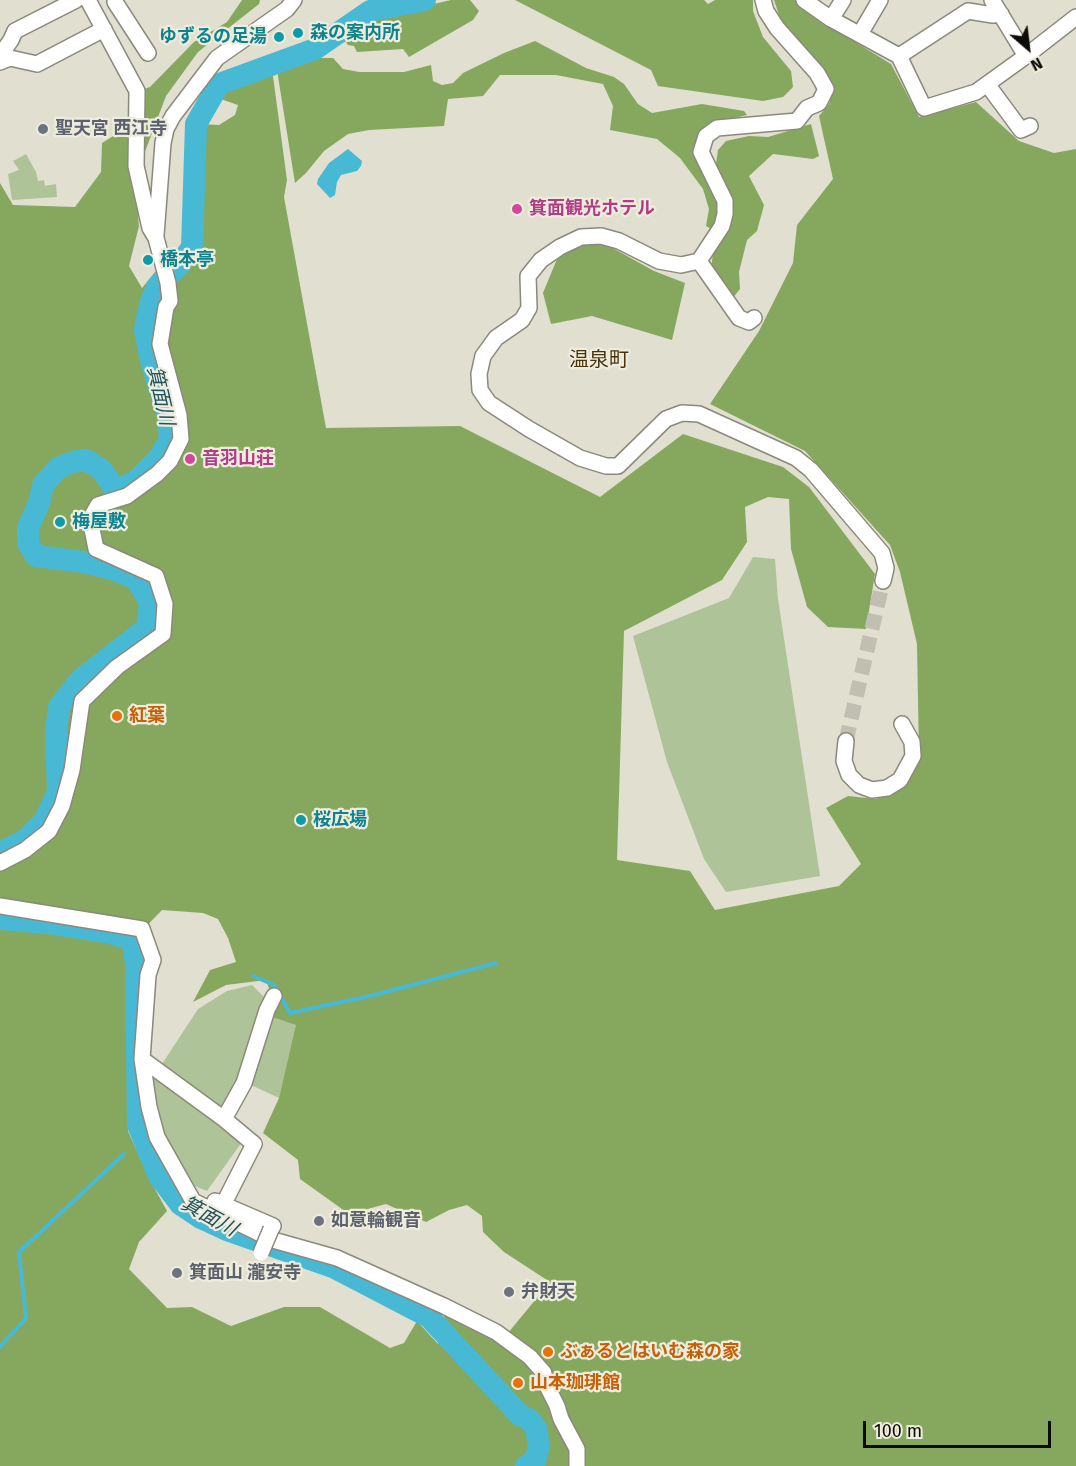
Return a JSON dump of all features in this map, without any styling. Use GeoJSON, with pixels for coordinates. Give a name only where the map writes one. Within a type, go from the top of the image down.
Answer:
{"type":"FeatureCollection","features":[{"type":"Feature","properties":{"kind":"street"},"geometry":{"type":"LineString","coordinates":[[0,56],[15,31],[76,0]]}},
{"type":"Feature","properties":{"kind":"street"},"geometry":{"type":"LineString","coordinates":[[0,863],[25,850],[49,831],[62,807],[72,770],[82,701],[117,667],[163,634],[165,604],[156,576],[96,549],[90,519],[98,505],[127,496],[157,474],[170,461],[181,439],[179,415],[160,344],[166,307],[170,301],[168,283],[156,238],[163,143],[170,123],[217,58],[287,9],[294,0]]}},
{"type":"Feature","properties":{"kind":"street"},"geometry":{"type":"LineString","coordinates":[[762,0],[777,28],[817,73],[826,89],[819,103],[807,108],[797,121],[717,128],[706,136],[700,152],[725,201],[725,214],[722,226],[699,261],[681,265],[659,261],[619,241],[601,236],[581,237],[560,247],[541,261],[528,276],[529,308],[522,320],[496,338],[483,356],[478,374],[480,390],[489,403],[530,429],[580,458],[606,466],[618,466],[666,419],[682,413],[699,414],[796,458],[811,470],[882,553],[885,567],[883,581]]}},
{"type":"Feature","properties":{"kind":"street"},"geometry":{"type":"LineString","coordinates":[[804,0],[831,19],[899,56],[924,108],[976,92],[1076,17]]}},
{"type":"Feature","properties":{"kind":"street"},"geometry":{"type":"LineString","coordinates":[[831,19],[843,0]]}},
{"type":"Feature","properties":{"kind":"street"},"geometry":{"type":"LineString","coordinates":[[860,34],[880,0]]}},
{"type":"Feature","properties":{"kind":"street"},"geometry":{"type":"LineString","coordinates":[[992,0],[1026,56]]}},
{"type":"Feature","properties":{"kind":"street"},"geometry":{"type":"LineString","coordinates":[[148,53],[118,1],[92,7],[137,90],[136,166],[150,228],[156,238]]}},
{"type":"Feature","properties":{"kind":"street"},"geometry":{"type":"LineString","coordinates":[[899,56],[968,11],[1001,14]]}},
{"type":"Feature","properties":{"kind":"street"},"geometry":{"type":"LineString","coordinates":[[0,62],[10,58],[38,64],[104,29]]}},
{"type":"Feature","properties":{"kind":"street"},"geometry":{"type":"LineString","coordinates":[[987,84],[1021,130],[1030,126]]}},
{"type":"Feature","properties":{"kind":"street"},"geometry":{"type":"LineString","coordinates":[[699,261],[739,318],[749,322],[754,318]]}},
{"type":"Feature","properties":{"kind":"street"},"geometry":{"type":"LineString","coordinates":[[846,741],[844,761],[849,775],[859,785],[872,790],[887,788],[900,780],[914,756],[912,742],[902,724]]}},
{"type":"Feature","properties":{"kind":"street"},"geometry":{"type":"LineString","coordinates":[[0,906],[142,929],[153,960],[148,975],[142,1059],[149,1107],[158,1137],[193,1201],[273,1240],[337,1258],[496,1332],[530,1357],[544,1373],[544,1380],[577,1449],[577,1466]]}},
{"type":"Feature","properties":{"kind":"street"},"geometry":{"type":"LineString","coordinates":[[224,1119],[244,1083],[267,1010],[274,996]]}},
{"type":"Feature","properties":{"kind":"street"},"geometry":{"type":"LineString","coordinates":[[142,1059],[254,1144],[223,1204]]}},
{"type":"Feature","properties":{"kind":"street"},"geometry":{"type":"LineString","coordinates":[[185,1189],[273,1226],[261,1253]]}},
{"type":"Feature","properties":{"kind":"green space"},"geometry":{"type":"Polygon","coordinates":[[[242,0],[260,0],[259,4],[198,52],[166,96],[143,157],[139,91],[150,87],[194,42],[227,22],[242,0]]]}},
{"type":"Feature","properties":{"kind":"green space"},"geometry":{"type":"Polygon","coordinates":[[[451,0],[470,0],[479,11],[473,20],[409,57],[403,49],[357,52],[354,46],[346,42],[350,36],[373,18],[451,0]]]}},
{"type":"Feature","properties":{"kind":"green space"},"geometry":{"type":"Polygon","coordinates":[[[515,0],[704,0],[708,4],[715,0],[753,0],[753,11],[763,37],[791,71],[793,87],[783,97],[763,101],[658,86],[651,70],[515,0]]]}},
{"type":"Feature","properties":{"kind":"green space"},"geometry":{"type":"Polygon","coordinates":[[[774,0],[797,0],[799,5],[811,15],[891,64],[919,117],[976,102],[1019,141],[1054,153],[1076,149],[1076,1466],[0,1466],[0,183],[13,205],[75,207],[101,172],[102,143],[129,126],[139,226],[129,266],[142,288],[159,267],[171,282],[198,248],[199,124],[219,125],[235,115],[238,105],[215,97],[222,85],[272,69],[287,180],[284,197],[326,428],[460,426],[600,497],[683,434],[783,467],[809,487],[875,574],[866,629],[828,627],[807,607],[791,549],[789,499],[768,497],[745,507],[747,542],[722,580],[624,631],[617,860],[690,871],[715,910],[839,886],[861,864],[826,808],[848,796],[876,799],[903,784],[919,755],[917,644],[900,572],[890,545],[805,451],[710,404],[759,331],[793,263],[797,225],[833,179],[819,116],[829,104],[834,88],[823,68],[787,28],[774,0]],[[162,910],[129,944],[128,1131],[167,1211],[139,1242],[129,1269],[167,1308],[192,1307],[231,1326],[284,1307],[320,1307],[390,1348],[404,1343],[417,1321],[438,1344],[448,1301],[508,1333],[550,1282],[504,1252],[483,1232],[482,1216],[467,1205],[449,1210],[426,1222],[386,1204],[349,1214],[300,1179],[298,1160],[263,1133],[279,1098],[296,1025],[269,1016],[272,997],[266,980],[226,985],[193,1002],[210,970],[236,962],[228,938],[218,919],[203,913],[162,910]]]}},
{"type":"Feature","properties":{"kind":"green space"},"geometry":{"type":"Polygon","coordinates":[[[535,41],[586,68],[614,77],[624,84],[638,104],[652,113],[702,104],[744,111],[747,115],[718,122],[700,138],[721,202],[713,230],[706,226],[709,209],[703,189],[680,158],[657,139],[610,130],[613,106],[603,84],[556,75],[500,75],[483,96],[448,99],[444,126],[369,130],[348,134],[324,151],[295,183],[277,70],[307,58],[333,58],[343,69],[359,72],[404,72],[431,65],[433,81],[442,85],[453,83],[463,73],[535,41]]]}},
{"type":"Feature","properties":{"kind":"green space"},"geometry":{"type":"Polygon","coordinates":[[[811,124],[819,156],[813,159],[773,154],[749,176],[764,205],[757,231],[747,240],[739,272],[740,289],[732,299],[711,269],[713,253],[726,231],[730,201],[716,164],[718,150],[726,141],[749,136],[768,137],[811,124]]]}},
{"type":"Feature","properties":{"kind":"green space"},"geometry":{"type":"Polygon","coordinates":[[[26,154],[36,172],[38,181],[44,180],[45,186],[56,184],[57,197],[12,200],[8,174],[19,170],[13,161],[26,154]]]}},
{"type":"Feature","properties":{"kind":"green space"},"geometry":{"type":"Polygon","coordinates":[[[584,243],[609,246],[654,271],[685,283],[672,340],[592,316],[551,324],[543,293],[557,259],[584,243]]]}},
{"type":"Feature","properties":{"kind":"green space"},"geometry":{"type":"Polygon","coordinates":[[[753,557],[775,559],[778,599],[820,876],[726,892],[704,859],[667,762],[633,636],[729,598],[753,557]]]}},
{"type":"Feature","properties":{"kind":"green space"},"geometry":{"type":"Polygon","coordinates":[[[252,985],[268,1001],[241,1083],[224,1109],[160,1067],[198,1009],[227,991],[252,985]]]}},
{"type":"Feature","properties":{"kind":"green space"},"geometry":{"type":"Polygon","coordinates":[[[269,1016],[297,1025],[279,1098],[249,1084],[269,1016]]]}},
{"type":"Feature","properties":{"kind":"green space"},"geometry":{"type":"Polygon","coordinates":[[[150,1071],[242,1142],[207,1191],[195,1186],[165,1136],[156,1114],[150,1071]]]}},
{"type":"Feature","properties":{"kind":"water"},"geometry":{"type":"Polygon","coordinates":[[[348,149],[362,161],[361,166],[357,171],[341,175],[337,182],[335,195],[330,198],[317,184],[318,179],[329,163],[348,149]]]}},
{"type":"Feature","properties":{"kind":"waterway","name":"箕面川"},"geometry":{"type":"LineString","coordinates":[[0,853],[27,839],[45,820],[58,792],[56,732],[59,707],[80,680],[147,628],[150,601],[135,578],[84,562],[36,556],[28,543],[28,528],[39,503],[43,485],[58,468],[72,462],[86,460],[102,470],[116,491],[137,480],[159,458],[170,439],[168,415],[151,361],[145,330],[150,304],[157,287],[180,264],[192,247],[196,124],[219,84],[315,49],[370,11],[425,0]]}},
{"type":"Feature","properties":{"kind":"waterway","name":"箕面川"},"geometry":{"type":"LineString","coordinates":[[0,919],[48,923],[111,933],[133,940],[136,964],[138,1125],[159,1176],[180,1204],[201,1218],[227,1230],[333,1267],[429,1317],[520,1415],[529,1419],[536,1428],[539,1446],[535,1461],[526,1466]]}},
{"type":"Feature","properties":{"kind":"waterway"},"geometry":{"type":"LineString","coordinates":[[253,976],[274,985],[290,1013],[370,996],[496,963]]}},
{"type":"Feature","properties":{"kind":"waterway"},"geometry":{"type":"LineString","coordinates":[[0,1347],[26,1318],[19,1252],[124,1154]]}},
{"type":"Feature","properties":{"kind":"tunnel"},"geometry":{"type":"LineString","coordinates":[[846,741],[883,581]]}},
{"type":"Feature","properties":{"kind":"place","name":"森の案内所"},"geometry":{"type":"Point","coordinates":[298,33]}},
{"type":"Feature","properties":{"kind":"place","name":"ゆずるの足湯"},"geometry":{"type":"Point","coordinates":[279,37]}},
{"type":"Feature","properties":{"kind":"place","name":"聖天宮 西江寺"},"geometry":{"type":"Point","coordinates":[43,129]}},
{"type":"Feature","properties":{"kind":"place","name":"箕面観光ホテル"},"geometry":{"type":"Point","coordinates":[517,209]}},
{"type":"Feature","properties":{"kind":"place","name":"橋本亭"},"geometry":{"type":"Point","coordinates":[148,260]}},
{"type":"Feature","properties":{"kind":"place","name":"音羽山荘"},"geometry":{"type":"Point","coordinates":[190,459]}},
{"type":"Feature","properties":{"kind":"place","name":"梅屋敷"},"geometry":{"type":"Point","coordinates":[60,522]}},
{"type":"Feature","properties":{"kind":"place","name":"紅葉"},"geometry":{"type":"Point","coordinates":[117,716]}},
{"type":"Feature","properties":{"kind":"place","name":"桜広場"},"geometry":{"type":"Point","coordinates":[301,820]}},
{"type":"Feature","properties":{"kind":"place","name":"如意輪観音"},"geometry":{"type":"Point","coordinates":[319,1221]}},
{"type":"Feature","properties":{"kind":"place","name":"箕面山 瀧安寺"},"geometry":{"type":"Point","coordinates":[177,1273]}},
{"type":"Feature","properties":{"kind":"place","name":"弁財天"},"geometry":{"type":"Point","coordinates":[509,1292]}},
{"type":"Feature","properties":{"kind":"place","name":"ぶぁるとはいむ森の家"},"geometry":{"type":"Point","coordinates":[548,1352]}},
{"type":"Feature","properties":{"kind":"place","name":"山本珈琲館"},"geometry":{"type":"Point","coordinates":[518,1383]}},
{"type":"Feature","properties":{"kind":"district","name":"温泉町"},"geometry":{"type":"Point","coordinates":[599,360]}}]}
